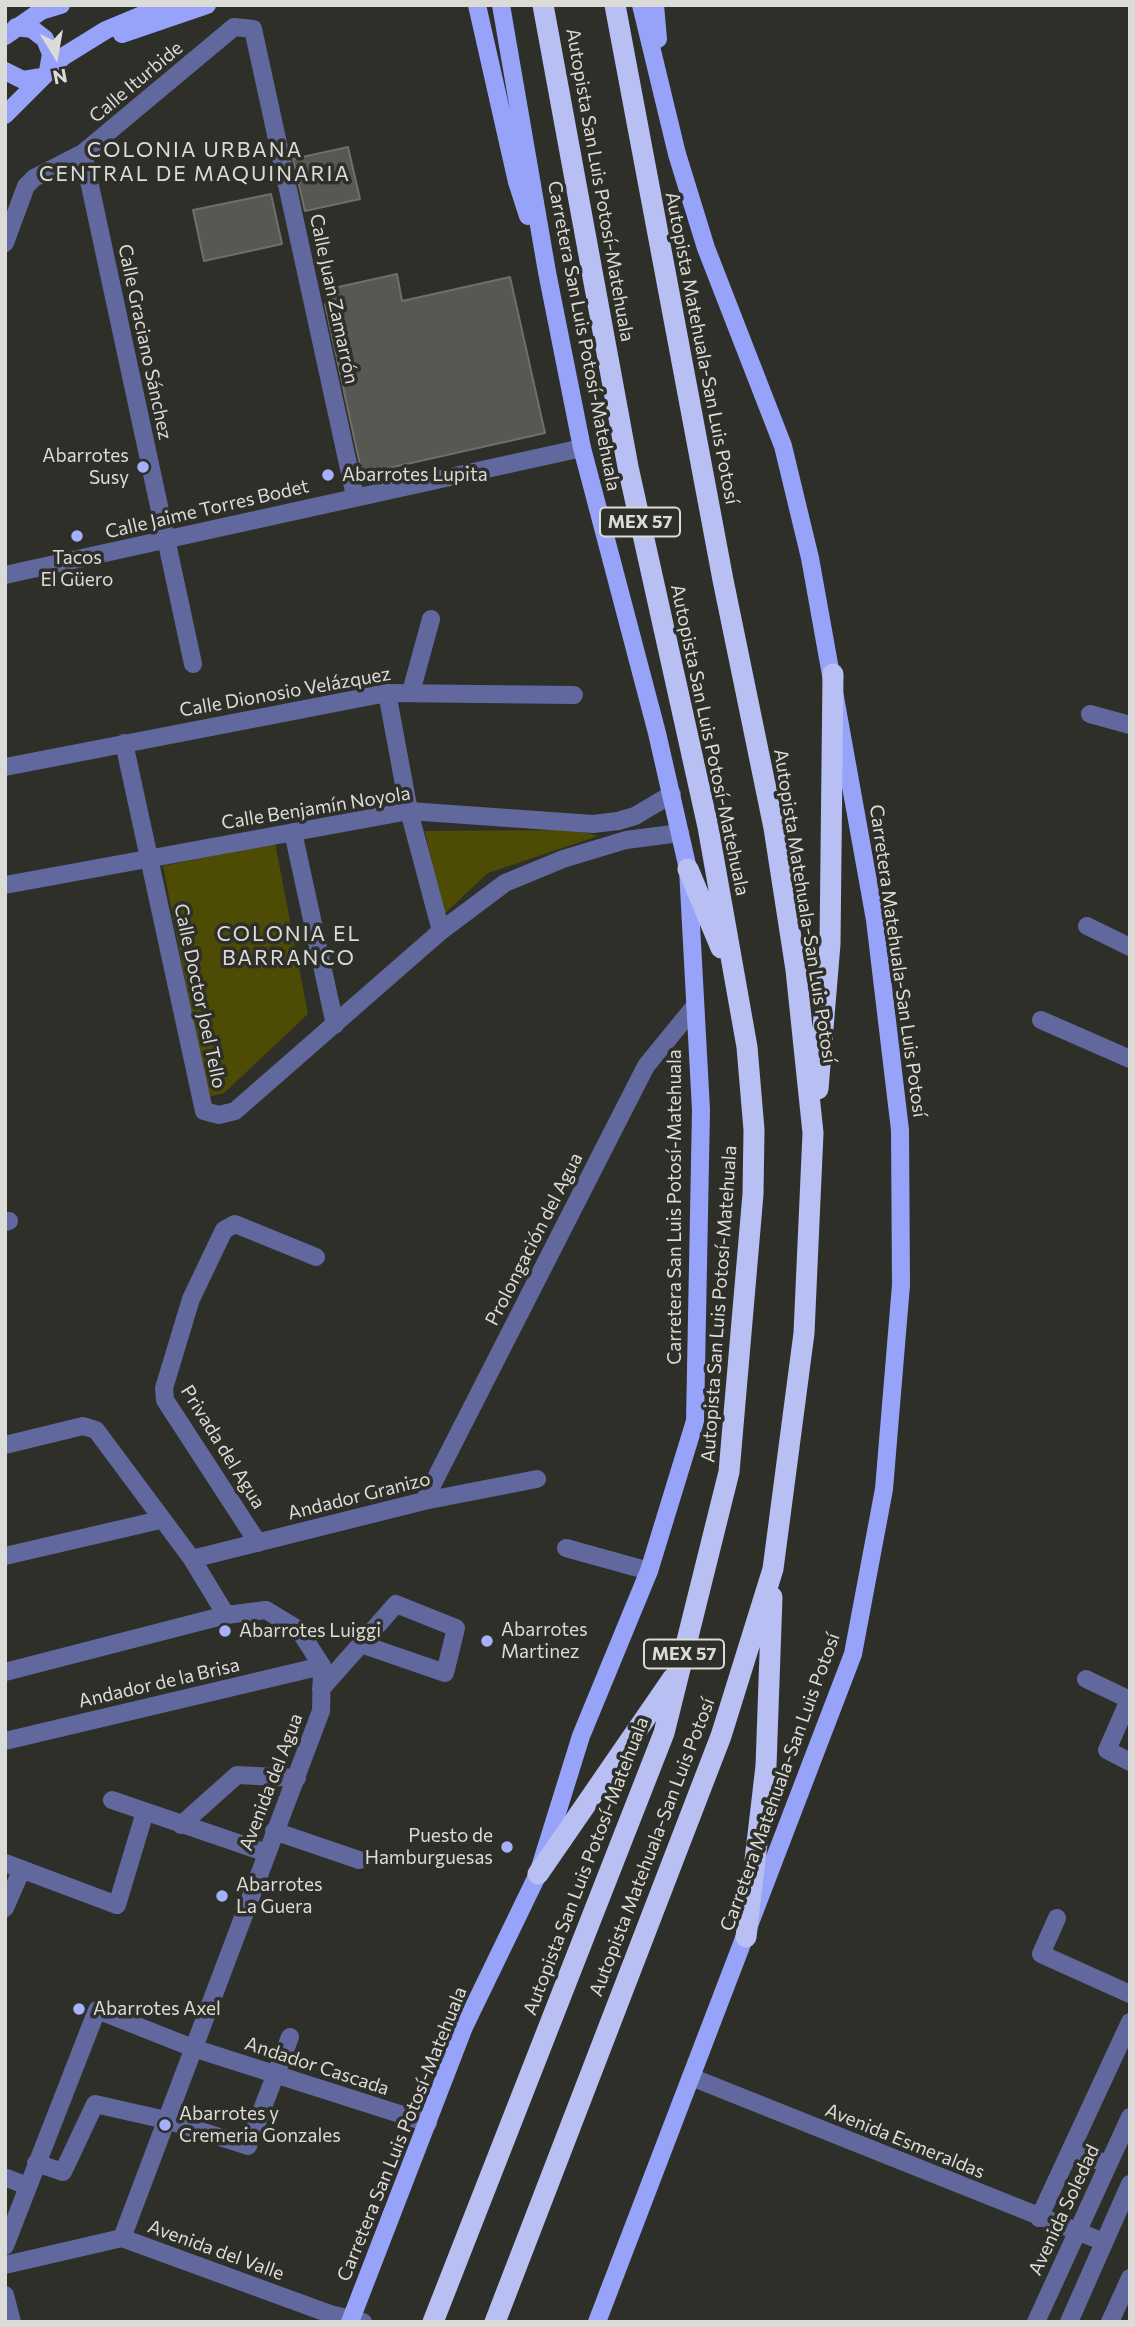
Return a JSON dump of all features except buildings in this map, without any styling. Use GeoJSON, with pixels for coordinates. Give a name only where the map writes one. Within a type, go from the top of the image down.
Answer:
{"type":"FeatureCollection","features":[{"type":"Feature","properties":{"kind":"highway","name":"Autopista San Luis Potosí-Matehuala"},"geometry":{"type":"LineString","coordinates":[[433,2322],[664,1733],[729,1472],[749,1250],[754,1129],[747,1047],[708,827],[628,467],[543,5]]}},
{"type":"Feature","properties":{"kind":"highway","name":"Autopista Matehuala-San Luis Potosí"},"geometry":{"type":"LineString","coordinates":[[495,2322],[721,1736],[773,1569],[804,1333],[813,1133],[796,970],[774,828],[723,580],[615,5]]}},
{"type":"Feature","properties":{"kind":"highway"},"geometry":{"type":"LineString","coordinates":[[813,1133],[830,944],[833,674]]}},
{"type":"Feature","properties":{"kind":"highway"},"geometry":{"type":"LineString","coordinates":[[688,869],[736,983]]}},
{"type":"Feature","properties":{"kind":"highway"},"geometry":{"type":"LineString","coordinates":[[746,1937],[766,1766],[773,1569]]}},
{"type":"Feature","properties":{"kind":"highway"},"geometry":{"type":"LineString","coordinates":[[538,1874],[680,1668]]}},
{"type":"Feature","properties":{"kind":"main road"},"geometry":{"type":"LineString","coordinates":[[10,32],[46,8],[61,5]]}},
{"type":"Feature","properties":{"kind":"main road"},"geometry":{"type":"LineString","coordinates":[[5,115],[45,74],[81,45],[106,30],[166,5]]}},
{"type":"Feature","properties":{"kind":"main road"},"geometry":{"type":"LineString","coordinates":[[81,45],[159,24],[207,5]]}},
{"type":"Feature","properties":{"kind":"main road"},"geometry":{"type":"LineString","coordinates":[[477,5],[517,182],[547,272]]}},
{"type":"Feature","properties":{"kind":"main road","name":"Carretera San Luis Potosí-Matehuala"},"geometry":{"type":"LineString","coordinates":[[347,2319],[428,2123],[464,2027],[538,1874],[581,1736],[649,1571],[695,1421],[701,1110],[688,869],[582,449],[547,272],[501,5]]}},
{"type":"Feature","properties":{"kind":"main road","name":"Carretera Matehuala-San Luis Potosí"},"geometry":{"type":"LineString","coordinates":[[597,2322],[853,1654],[884,1489],[901,1285],[900,1130],[875,920],[833,674],[810,558],[783,446],[706,248],[664,102],[641,5]]}},
{"type":"Feature","properties":{"kind":"main road"},"geometry":{"type":"LineString","coordinates":[[655,5],[664,102]]}},
{"type":"Feature","properties":{"kind":"main road"},"geometry":{"type":"LineString","coordinates":[[10,32],[32,29],[45,39],[51,54],[45,74]]}},
{"type":"Feature","properties":{"kind":"main road"},"geometry":{"type":"LineString","coordinates":[[5,71],[23,80],[45,74]]}},
{"type":"Feature","properties":{"kind":"street","name":"Calle Iturbide"},"geometry":{"type":"LineString","coordinates":[[5,243],[26,186],[34,178],[83,153],[234,27],[253,29]]}},
{"type":"Feature","properties":{"kind":"street","name":"Calle Juan Zamarrón"},"geometry":{"type":"LineString","coordinates":[[253,29],[355,496]]}},
{"type":"Feature","properties":{"kind":"street","name":"Calle Graciano Sánchez"},"geometry":{"type":"LineString","coordinates":[[83,153],[193,664]]}},
{"type":"Feature","properties":{"kind":"street","name":"Calle Jaime Torres Bodet"},"geometry":{"type":"LineString","coordinates":[[5,575],[355,496],[582,449]]}},
{"type":"Feature","properties":{"kind":"street"},"geometry":{"type":"LineString","coordinates":[[411,692],[431,619]]}},
{"type":"Feature","properties":{"kind":"street"},"geometry":{"type":"LineString","coordinates":[[387,693],[409,811],[441,931]]}},
{"type":"Feature","properties":{"kind":"street","name":"Calle Dionosio Velázquez"},"geometry":{"type":"LineString","coordinates":[[5,767],[387,693],[575,695]]}},
{"type":"Feature","properties":{"kind":"street"},"geometry":{"type":"LineString","coordinates":[[1090,714],[1129,722]]}},
{"type":"Feature","properties":{"kind":"street","name":"Calle Doctor Joel Tello"},"geometry":{"type":"LineString","coordinates":[[124,743],[204,1111],[219,1115],[235,1111],[441,931],[505,883],[563,859],[644,835],[680,833]]}},
{"type":"Feature","properties":{"kind":"street","name":"Calle Benjamín Noyola"},"geometry":{"type":"LineString","coordinates":[[5,885],[409,811],[593,824],[635,816],[671,794]]}},
{"type":"Feature","properties":{"kind":"street"},"geometry":{"type":"LineString","coordinates":[[293,832],[335,1025]]}},
{"type":"Feature","properties":{"kind":"street"},"geometry":{"type":"LineString","coordinates":[[1087,926],[1130,947]]}},
{"type":"Feature","properties":{"kind":"street","name":"Prolongación del Agua"},"geometry":{"type":"LineString","coordinates":[[424,1501],[646,1066],[695,1006]]}},
{"type":"Feature","properties":{"kind":"street"},"geometry":{"type":"LineString","coordinates":[[1041,1020],[1130,1059]]}},
{"type":"Feature","properties":{"kind":"street","name":"Privada del Agua"},"geometry":{"type":"LineString","coordinates":[[258,1543],[165,1400],[164,1388],[191,1299],[224,1230],[235,1224],[316,1256]]}},
{"type":"Feature","properties":{"kind":"street"},"geometry":{"type":"LineString","coordinates":[[5,1445],[83,1426],[96,1430],[160,1520],[192,1559],[226,1615]]}},
{"type":"Feature","properties":{"kind":"street","name":"Andador Granizo"},"geometry":{"type":"LineString","coordinates":[[192,1559],[424,1501],[537,1479]]}},
{"type":"Feature","properties":{"kind":"street"},"geometry":{"type":"LineString","coordinates":[[5,1556],[160,1520]]}},
{"type":"Feature","properties":{"kind":"street"},"geometry":{"type":"LineString","coordinates":[[566,1548],[649,1571]]}},
{"type":"Feature","properties":{"kind":"street"},"geometry":{"type":"LineString","coordinates":[[321,1689],[396,1604],[456,1628],[445,1673],[361,1644]]}},
{"type":"Feature","properties":{"kind":"street"},"geometry":{"type":"LineString","coordinates":[[5,1672],[226,1615],[266,1611],[299,1630],[322,1665]]}},
{"type":"Feature","properties":{"kind":"street","name":"Avenida del Agua"},"geometry":{"type":"LineString","coordinates":[[122,2238],[321,1711],[322,1665]]}},
{"type":"Feature","properties":{"kind":"street","name":"Andador de la Brisa"},"geometry":{"type":"LineString","coordinates":[[5,1741],[322,1665]]}},
{"type":"Feature","properties":{"kind":"street"},"geometry":{"type":"LineString","coordinates":[[1086,1679],[1129,1700],[1107,1750],[1130,1762]]}},
{"type":"Feature","properties":{"kind":"street"},"geometry":{"type":"LineString","coordinates":[[181,1825],[237,1776],[297,1778]]}},
{"type":"Feature","properties":{"kind":"street"},"geometry":{"type":"LineString","coordinates":[[112,1800],[267,1853]]}},
{"type":"Feature","properties":{"kind":"street"},"geometry":{"type":"LineString","coordinates":[[5,1908],[14,1866],[117,1905],[145,1812]]}},
{"type":"Feature","properties":{"kind":"street"},"geometry":{"type":"LineString","coordinates":[[274,1831],[359,1860]]}},
{"type":"Feature","properties":{"kind":"street"},"geometry":{"type":"LineString","coordinates":[[1058,1918],[1041,1954],[1130,1994]]}},
{"type":"Feature","properties":{"kind":"street","name":"Andador Cascada"},"geometry":{"type":"LineString","coordinates":[[36,2163],[97,2010],[193,2048],[428,2123]]}},
{"type":"Feature","properties":{"kind":"street"},"geometry":{"type":"LineString","coordinates":[[1039,2218],[1130,2022]]}},
{"type":"Feature","properties":{"kind":"street"},"geometry":{"type":"LineString","coordinates":[[5,2246],[36,2163],[63,2172],[94,2104],[166,2120],[248,2146],[273,2075],[290,2037]]}},
{"type":"Feature","properties":{"kind":"street","name":"Avenida Esmeraldas"},"geometry":{"type":"LineString","coordinates":[[691,2077],[1104,2242]]}},
{"type":"Feature","properties":{"kind":"street","name":"Avenida Soledad"},"geometry":{"type":"LineString","coordinates":[[1037,2322],[1130,2117]]}},
{"type":"Feature","properties":{"kind":"street"},"geometry":{"type":"LineString","coordinates":[[1072,2147],[1107,2165]]}},
{"type":"Feature","properties":{"kind":"street"},"geometry":{"type":"LineString","coordinates":[[7,2178],[27,2186]]}},
{"type":"Feature","properties":{"kind":"street"},"geometry":{"type":"LineString","coordinates":[[1069,2322],[1130,2184]]}},
{"type":"Feature","properties":{"kind":"street","name":"Avenida del Valle"},"geometry":{"type":"LineString","coordinates":[[5,2265],[122,2238],[347,2319]]}},
{"type":"Feature","properties":{"kind":"street"},"geometry":{"type":"LineString","coordinates":[[1110,2322],[1129,2282]]}},
{"type":"Feature","properties":{"kind":"street"},"geometry":{"type":"LineString","coordinates":[[5,2295],[12,2322]]}},
{"type":"Feature","properties":{"kind":"shaded area"},"geometry":{"type":"Polygon","coordinates":[[[575,830],[598,836],[488,873],[443,915],[425,831],[575,830]]]}},
{"type":"Feature","properties":{"kind":"shaded area"},"geometry":{"type":"Polygon","coordinates":[[[275,843],[308,1014],[224,1093],[208,1097],[163,866],[275,843]]]}},
{"type":"Feature","properties":{"kind":"place","name":"Abarrotes Susy"},"geometry":{"type":"Point","coordinates":[143,467]}},
{"type":"Feature","properties":{"kind":"place","name":"Abarrotes Lupita"},"geometry":{"type":"Point","coordinates":[328,475]}},
{"type":"Feature","properties":{"kind":"place","name":"Tacos El Güero"},"geometry":{"type":"Point","coordinates":[77,536]}},
{"type":"Feature","properties":{"kind":"place","name":"Abarrotes Luiggi"},"geometry":{"type":"Point","coordinates":[225,1631]}},
{"type":"Feature","properties":{"kind":"place","name":"Abarrotes Martinez"},"geometry":{"type":"Point","coordinates":[487,1641]}},
{"type":"Feature","properties":{"kind":"place","name":"Puesto de Hamburguesas"},"geometry":{"type":"Point","coordinates":[507,1847]}},
{"type":"Feature","properties":{"kind":"place","name":"Abarrotes La Guera"},"geometry":{"type":"Point","coordinates":[222,1896]}},
{"type":"Feature","properties":{"kind":"place","name":"Abarrotes Axel"},"geometry":{"type":"Point","coordinates":[79,2009]}},
{"type":"Feature","properties":{"kind":"place","name":"Abarrotes y Cremeria Gonzales"},"geometry":{"type":"Point","coordinates":[165,2125]}},
{"type":"Feature","properties":{"kind":"district","name":"COLONIA URBANA CENTRAL DE MAQUINARIA"},"geometry":{"type":"Point","coordinates":[195,162]}},
{"type":"Feature","properties":{"kind":"district","name":"COLONIA EL BARRANCO"},"geometry":{"type":"Point","coordinates":[289,946]}}]}
